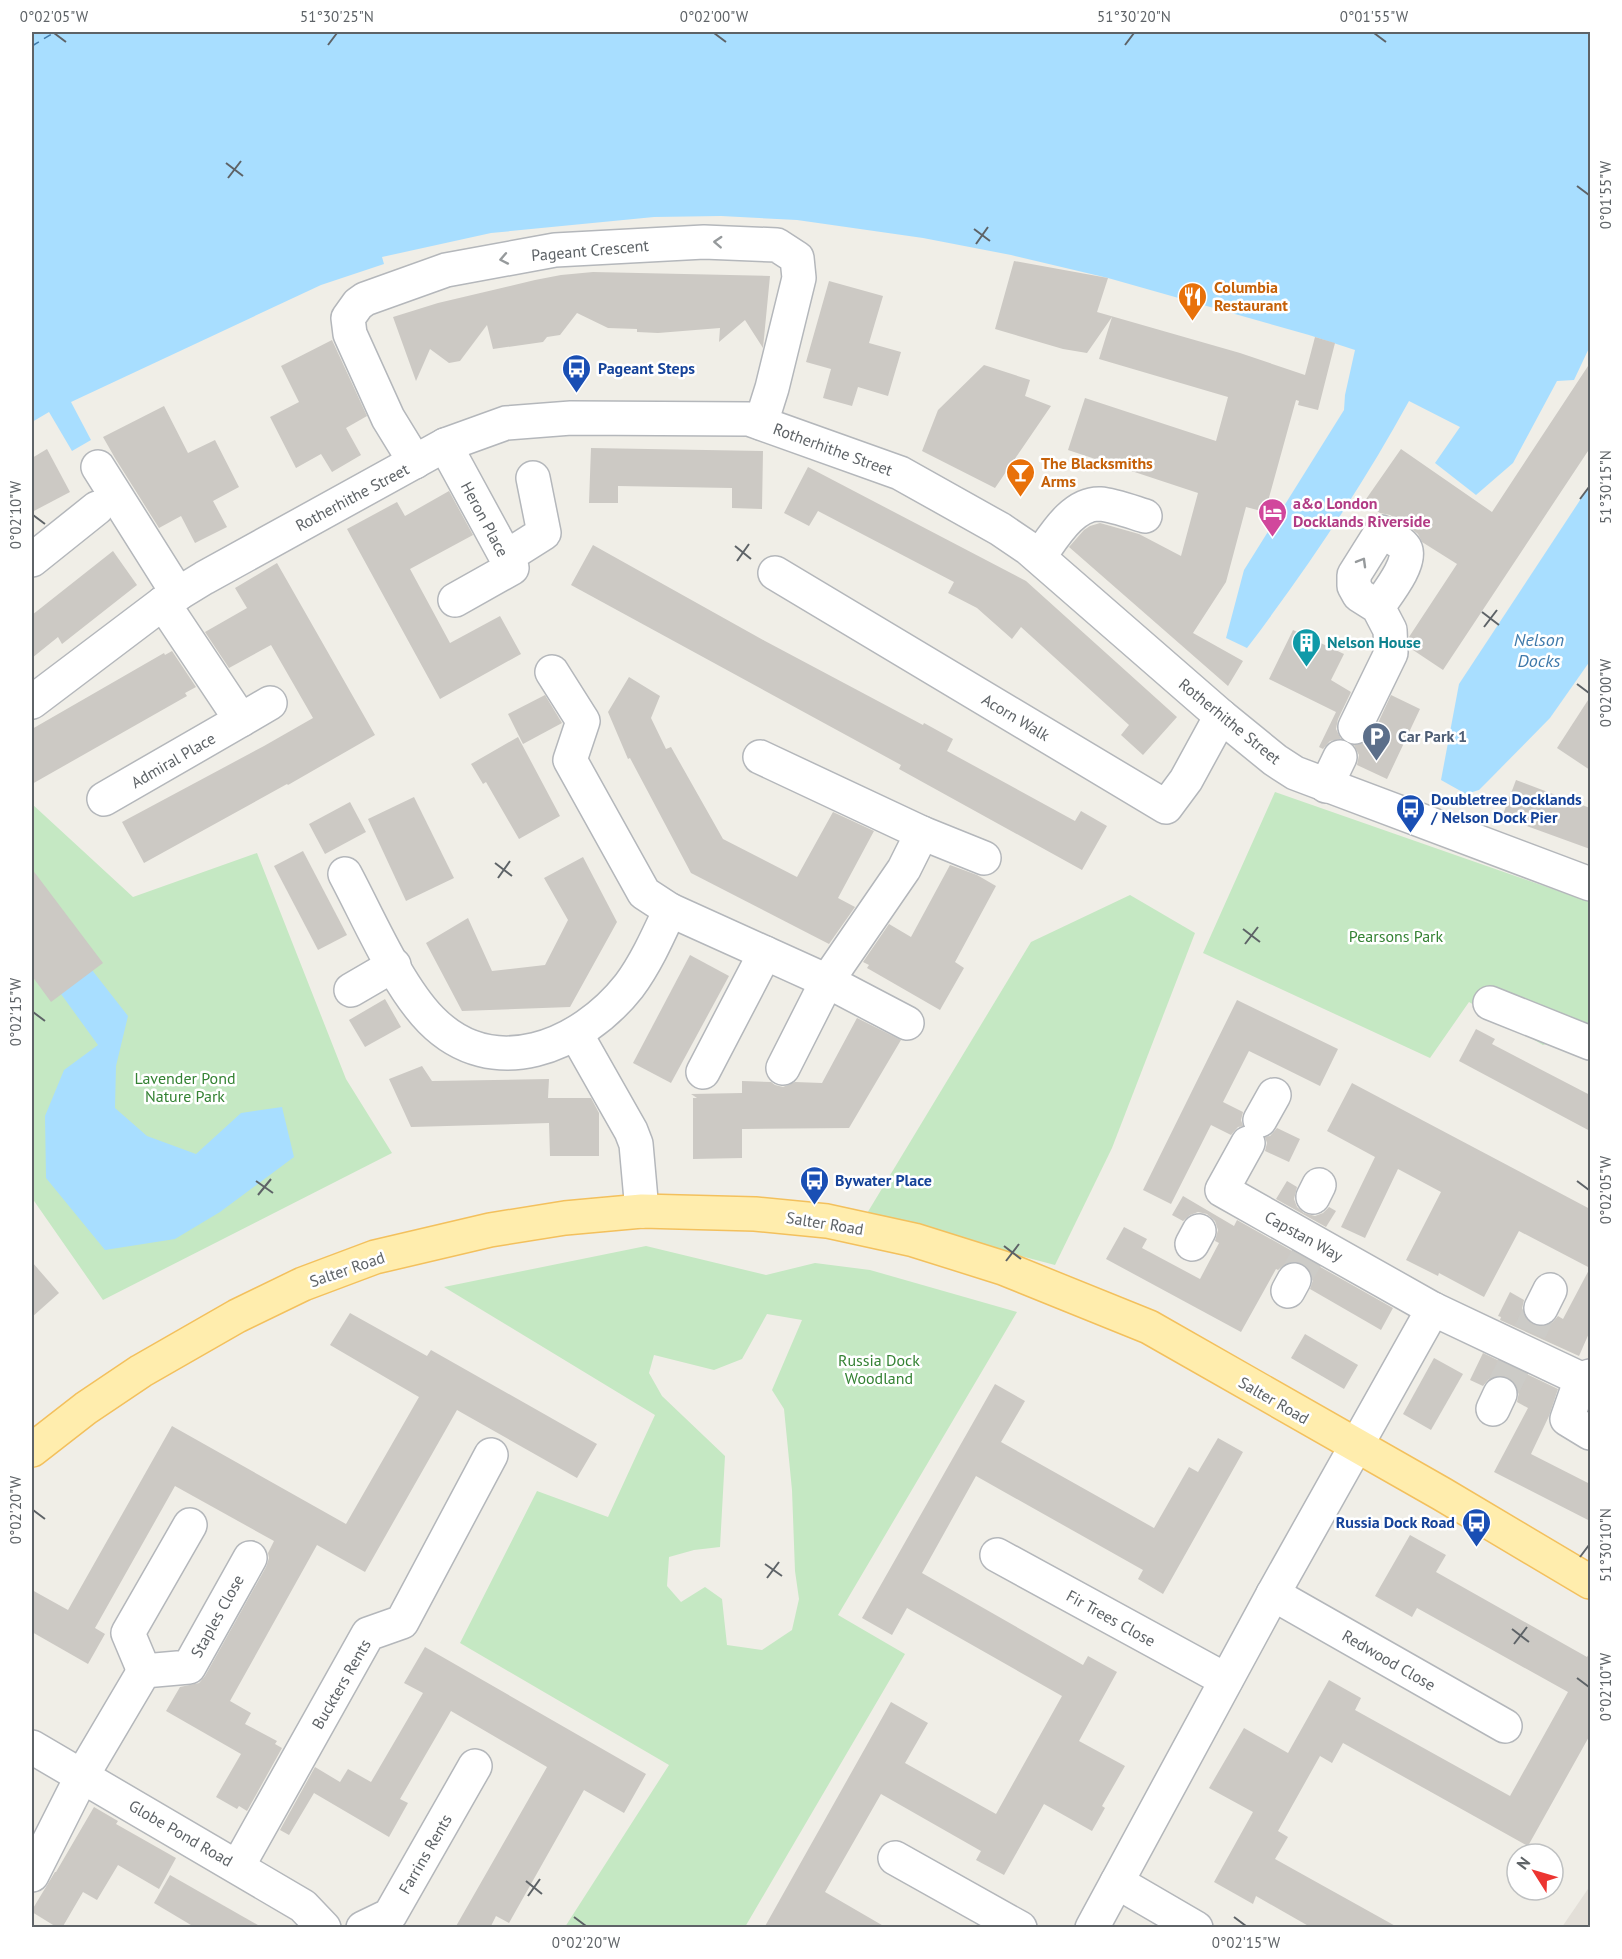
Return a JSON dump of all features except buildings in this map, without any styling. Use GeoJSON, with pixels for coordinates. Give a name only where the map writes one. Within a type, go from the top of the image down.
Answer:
{"type":"FeatureCollection","features":[{"type":"Feature","properties":{"kind":"main road","name":"Salter Road"},"geometry":{"type":"LineString","coordinates":[[32,1450],[86,1408],[141,1371],[237,1316],[303,1284],[375,1257],[490,1230],[565,1218],[642,1211],[755,1214],[827,1221],[914,1240],[1003,1268],[1149,1327],[1442,1494],[1590,1582]]}},
{"type":"Feature","properties":{"kind":"street","name":"Pageant Crescent"},"geometry":{"type":"LineString","coordinates":[[415,462],[388,418],[350,334],[348,318],[353,310],[365,299],[446,270],[555,249],[704,242],[777,245],[797,258],[799,278],[761,423]]}},
{"type":"Feature","properties":{"kind":"street","name":"Rotherhithe Street"},"geometry":{"type":"LineString","coordinates":[[32,702],[171,599],[271,540],[445,445],[506,423],[571,418],[749,419],[912,478],[1000,529],[1039,557],[1221,716],[1295,773],[1590,884]]}},
{"type":"Feature","properties":{"kind":"street","name":"Heron Place"},"geometry":{"type":"LineString","coordinates":[[445,445],[512,568],[455,600]]}},
{"type":"Feature","properties":{"kind":"street"},"geometry":{"type":"LineString","coordinates":[[98,467],[241,720]]}},
{"type":"Feature","properties":{"kind":"street"},"geometry":{"type":"LineString","coordinates":[[506,557],[544,533],[533,478]]}},
{"type":"Feature","properties":{"kind":"street"},"geometry":{"type":"LineString","coordinates":[[1039,557],[1066,522],[1086,507],[1100,504],[1145,516]]}},
{"type":"Feature","properties":{"kind":"street"},"geometry":{"type":"LineString","coordinates":[[32,560],[97,508]]}},
{"type":"Feature","properties":{"kind":"street","name":"Acorn Walk"},"geometry":{"type":"LineString","coordinates":[[775,573],[1166,807],[1186,780],[1221,716]]}},
{"type":"Feature","properties":{"kind":"street"},"geometry":{"type":"LineString","coordinates":[[1355,727],[1391,653],[1390,630],[1378,607]]}},
{"type":"Feature","properties":{"kind":"street"},"geometry":{"type":"LineString","coordinates":[[552,672],[583,721],[570,760],[644,893],[670,910],[827,981],[907,1023]]}},
{"type":"Feature","properties":{"kind":"street","name":"Admiral Place"},"geometry":{"type":"LineString","coordinates":[[104,800],[270,703]]}},
{"type":"Feature","properties":{"kind":"street"},"geometry":{"type":"LineString","coordinates":[[760,757],[922,833],[984,858]]}},
{"type":"Feature","properties":{"kind":"street"},"geometry":{"type":"LineString","coordinates":[[1326,786],[1340,757]]}},
{"type":"Feature","properties":{"kind":"street"},"geometry":{"type":"LineString","coordinates":[[783,1068],[827,981],[904,869],[922,833]]}},
{"type":"Feature","properties":{"kind":"street"},"geometry":{"type":"LineString","coordinates":[[345,874],[416,1002],[433,1021],[456,1040],[478,1050],[509,1053],[544,1047],[576,1034],[603,1014],[629,985],[650,952],[670,910]]}},
{"type":"Feature","properties":{"kind":"street"},"geometry":{"type":"LineString","coordinates":[[703,1072],[765,953]]}},
{"type":"Feature","properties":{"kind":"street"},"geometry":{"type":"LineString","coordinates":[[351,990],[394,965]]}},
{"type":"Feature","properties":{"kind":"street"},"geometry":{"type":"LineString","coordinates":[[1490,1003],[1590,1043]]}},
{"type":"Feature","properties":{"kind":"street"},"geometry":{"type":"LineString","coordinates":[[576,1034],[631,1131],[636,1144],[642,1211]]}},
{"type":"Feature","properties":{"kind":"street","name":"Capstan Way"},"geometry":{"type":"LineString","coordinates":[[1261,1119],[1206,1219],[1304,1238],[1433,1309],[1586,1377]]}},
{"type":"Feature","properties":{"kind":"street"},"geometry":{"type":"LineString","coordinates":[[1092,1928],[1272,1594],[1433,1309]]}},
{"type":"Feature","properties":{"kind":"street"},"geometry":{"type":"LineString","coordinates":[[1586,1377],[1567,1419],[1590,1433]]}},
{"type":"Feature","properties":{"kind":"street","name":"Buckters Rents"},"geometry":{"type":"LineString","coordinates":[[238,1866],[368,1634],[402,1622],[491,1455]]}},
{"type":"Feature","properties":{"kind":"street"},"geometry":{"type":"LineString","coordinates":[[32,1875],[82,1776],[144,1671],[128,1633],[190,1525]]}},
{"type":"Feature","properties":{"kind":"street","name":"Fir Trees Close"},"geometry":{"type":"LineString","coordinates":[[997,1555],[1226,1680]]}},
{"type":"Feature","properties":{"kind":"street","name":"Staples Close"},"geometry":{"type":"LineString","coordinates":[[144,1671],[189,1667],[250,1558]]}},
{"type":"Feature","properties":{"kind":"street","name":"Redwood Close"},"geometry":{"type":"LineString","coordinates":[[1272,1594],[1505,1726]]}},
{"type":"Feature","properties":{"kind":"street","name":"Globe Pond Road"},"geometry":{"type":"LineString","coordinates":[[32,1747],[303,1906],[324,1928]]}},
{"type":"Feature","properties":{"kind":"street","name":"Farrins Rents"},"geometry":{"type":"LineString","coordinates":[[363,1928],[390,1915],[475,1766]]}},
{"type":"Feature","properties":{"kind":"street"},"geometry":{"type":"LineString","coordinates":[[895,1858],[1020,1928]]}},
{"type":"Feature","properties":{"kind":"street"},"geometry":{"type":"LineString","coordinates":[[1117,1882],[1196,1928]]}},
{"type":"Feature","properties":{"kind":"shaded area"},"geometry":{"type":"Polygon","coordinates":[[[1590,1886],[1590,1927],[1562,1927],[1590,1886]]]}},
{"type":"Feature","properties":{"kind":"green space","name":"Pearsons Park"},"geometry":{"type":"Polygon","coordinates":[[[1275,792],[1590,902],[1590,1030],[1543,1045],[1469,1002],[1430,1058],[1203,953],[1275,792]]]}},
{"type":"Feature","properties":{"kind":"green space","name":"Lavender Pond Nature Park"},"geometry":{"type":"Polygon","coordinates":[[[32,804],[133,897],[257,853],[346,1079],[392,1153],[103,1300],[32,1198],[32,804]]]}},
{"type":"Feature","properties":{"kind":"green space"},"geometry":{"type":"Polygon","coordinates":[[[1130,895],[1195,933],[1112,1148],[1055,1265],[866,1215],[1031,942],[1130,895]]]}},
{"type":"Feature","properties":{"kind":"green space","name":"Russia Dock Woodland"},"geometry":{"type":"Polygon","coordinates":[[[646,1246],[766,1275],[815,1263],[870,1270],[1017,1312],[838,1615],[905,1654],[745,1927],[565,1927],[669,1765],[460,1643],[537,1491],[608,1517],[655,1415],[444,1287],[646,1246]],[[767,1314],[742,1359],[714,1370],[654,1355],[649,1373],[662,1396],[725,1456],[720,1547],[694,1550],[669,1557],[667,1586],[681,1602],[705,1587],[722,1599],[727,1645],[762,1650],[792,1630],[799,1599],[795,1571],[792,1490],[784,1409],[772,1390],[802,1320],[767,1314]]]}},
{"type":"Feature","properties":{"kind":"water"},"geometry":{"type":"Polygon","coordinates":[[[32,32],[1590,32],[1590,346],[1574,380],[1557,381],[1513,463],[1476,495],[1435,463],[1460,427],[1409,401],[1332,528],[1291,589],[1247,648],[1226,638],[1244,570],[1344,410],[1355,350],[1108,278],[1011,255],[923,238],[797,220],[721,216],[654,217],[491,233],[382,257],[384,264],[321,285],[71,402],[91,440],[72,451],[49,412],[32,422],[32,32]]]}},
{"type":"Feature","properties":{"kind":"water","name":"Nelson Docks"},"geometry":{"type":"Polygon","coordinates":[[[1590,485],[1590,661],[1550,718],[1479,790],[1466,794],[1441,780],[1459,684],[1590,485]]]}},
{"type":"Feature","properties":{"kind":"water"},"geometry":{"type":"Polygon","coordinates":[[[92,970],[128,1016],[116,1066],[115,1108],[147,1136],[196,1154],[241,1113],[282,1107],[294,1157],[220,1212],[175,1239],[105,1250],[46,1178],[45,1116],[64,1070],[98,1045],[61,994],[92,970]]]}},
{"type":"Feature","properties":{"kind":"ferry route"},"geometry":{"type":"LineString","coordinates":[[32,46],[55,32]]}},
{"type":"Feature","properties":{"kind":"tunnel"},"geometry":{"type":"LineString","coordinates":[[1294,1280],[1308,1255]]}},
{"type":"Feature","properties":{"kind":"tunnel"},"geometry":{"type":"LineString","coordinates":[[1530,1332],[1541,1308]]}},
{"type":"Feature","properties":{"kind":"tunnel"},"geometry":{"type":"LineString","coordinates":[[1500,1394],[1514,1365]]}},
{"type":"Feature","properties":{"kind":"place","name":"Columbia Restaurant"},"geometry":{"type":"Point","coordinates":[1193,322]}},
{"type":"Feature","properties":{"kind":"place","name":"Pageant Steps"},"geometry":{"type":"Point","coordinates":[577,394]}},
{"type":"Feature","properties":{"kind":"place","name":"The Blacksmiths Arms"},"geometry":{"type":"Point","coordinates":[1020,498]}},
{"type":"Feature","properties":{"kind":"place","name":"a&o London Docklands Riverside"},"geometry":{"type":"Point","coordinates":[1272,538]}},
{"type":"Feature","properties":{"kind":"place","name":"Nelson House"},"geometry":{"type":"Point","coordinates":[1306,668]}},
{"type":"Feature","properties":{"kind":"place","name":"Car Park 1"},"geometry":{"type":"Point","coordinates":[1377,762]}},
{"type":"Feature","properties":{"kind":"place","name":"Doubletree Docklands / Nelson Dock Pier"},"geometry":{"type":"Point","coordinates":[1410,834]}},
{"type":"Feature","properties":{"kind":"place","name":"Bywater Place"},"geometry":{"type":"Point","coordinates":[814,1206]}},
{"type":"Feature","properties":{"kind":"place","name":"Russia Dock Road"},"geometry":{"type":"Point","coordinates":[1476,1548]}}]}
